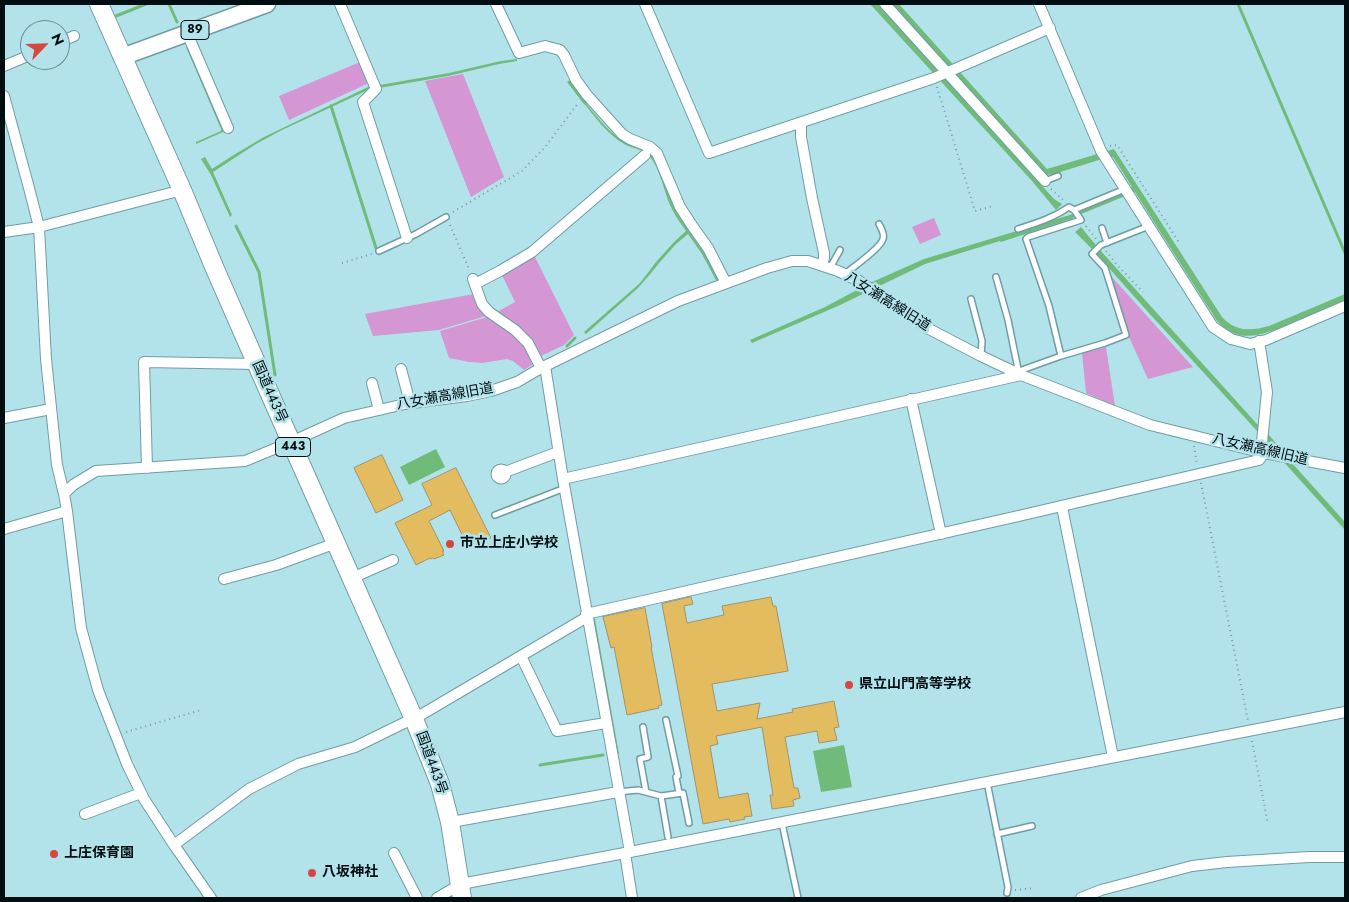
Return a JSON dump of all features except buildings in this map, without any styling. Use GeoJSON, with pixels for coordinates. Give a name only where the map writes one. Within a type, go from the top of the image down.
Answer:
{"type":"FeatureCollection","features":[{"type":"Feature","properties":{"kind":"highway","name":"国道443号"},"geometry":{"type":"LineString","coordinates":[[99,4],[352,578],[410,720],[440,784],[450,822],[461,891]]}},
{"type":"Feature","properties":{"kind":"main road","name":"89"},"geometry":{"type":"LineString","coordinates":[[122,57],[267,4]]}},
{"type":"Feature","properties":{"kind":"street"},"geometry":{"type":"LineString","coordinates":[[340,4],[376,89],[363,102],[407,238]]}},
{"type":"Feature","properties":{"kind":"street"},"geometry":{"type":"LineString","coordinates":[[496,4],[519,54],[545,46],[560,50],[576,80],[587,95],[622,134],[650,147],[657,154],[680,207],[708,248],[726,283]]}},
{"type":"Feature","properties":{"kind":"street"},"geometry":{"type":"LineString","coordinates":[[645,4],[709,153],[934,78],[1050,28]]}},
{"type":"Feature","properties":{"kind":"street"},"geometry":{"type":"LineString","coordinates":[[885,4],[1045,181]]}},
{"type":"Feature","properties":{"kind":"street"},"geometry":{"type":"LineString","coordinates":[[1040,4],[1100,149],[1213,327],[1231,339],[1250,344],[1266,340],[1345,306]]}},
{"type":"Feature","properties":{"kind":"street"},"geometry":{"type":"LineString","coordinates":[[187,33],[228,128]]}},
{"type":"Feature","properties":{"kind":"street"},"geometry":{"type":"LineString","coordinates":[[70,38],[74,36]]}},
{"type":"Feature","properties":{"kind":"street"},"geometry":{"type":"LineString","coordinates":[[4,66],[20,59]]}},
{"type":"Feature","properties":{"kind":"street"},"geometry":{"type":"LineString","coordinates":[[4,96],[39,227],[46,359],[51,409],[57,465],[67,511],[81,628],[98,690],[127,764],[141,793],[211,898]]}},
{"type":"Feature","properties":{"kind":"street"},"geometry":{"type":"LineString","coordinates":[[801,123],[801,137],[807,172],[826,267]]}},
{"type":"Feature","properties":{"kind":"street"},"geometry":{"type":"LineString","coordinates":[[632,898],[618,792],[543,367],[528,343],[515,330],[489,312],[482,304],[474,281],[500,271],[532,252],[645,155]]}},
{"type":"Feature","properties":{"kind":"street"},"geometry":{"type":"LineString","coordinates":[[4,232],[39,227],[182,190]]}},
{"type":"Feature","properties":{"kind":"street","name":"八女瀬高線旧道"},"geometry":{"type":"LineString","coordinates":[[64,494],[73,485],[96,471],[244,461],[344,418],[410,403],[491,391],[518,382],[543,367],[678,301],[767,268],[792,261],[808,261],[845,274],[859,281],[929,329],[981,356],[1020,374],[1150,425],[1263,452],[1345,468]]}},
{"type":"Feature","properties":{"kind":"street"},"geometry":{"type":"LineString","coordinates":[[174,845],[249,788],[298,764],[355,747],[410,720],[587,616],[1259,460],[1263,452],[1267,392],[1259,342]]}},
{"type":"Feature","properties":{"kind":"street"},"geometry":{"type":"LineString","coordinates":[[147,468],[144,362],[257,364]]}},
{"type":"Feature","properties":{"kind":"street"},"geometry":{"type":"LineString","coordinates":[[401,369],[410,403]]}},
{"type":"Feature","properties":{"kind":"street"},"geometry":{"type":"LineString","coordinates":[[564,484],[1020,374]]}},
{"type":"Feature","properties":{"kind":"street"},"geometry":{"type":"LineString","coordinates":[[372,383],[379,410]]}},
{"type":"Feature","properties":{"kind":"street"},"geometry":{"type":"LineString","coordinates":[[911,399],[940,534]]}},
{"type":"Feature","properties":{"kind":"street"},"geometry":{"type":"LineString","coordinates":[[4,418],[51,409]]}},
{"type":"Feature","properties":{"kind":"street"},"geometry":{"type":"LineString","coordinates":[[505,472],[558,452]]}},
{"type":"Feature","properties":{"kind":"street"},"geometry":{"type":"LineString","coordinates":[[1062,507],[1113,757]]}},
{"type":"Feature","properties":{"kind":"street"},"geometry":{"type":"LineString","coordinates":[[4,529],[67,511]]}},
{"type":"Feature","properties":{"kind":"street"},"geometry":{"type":"LineString","coordinates":[[224,579],[276,565],[336,543]]}},
{"type":"Feature","properties":{"kind":"street"},"geometry":{"type":"LineString","coordinates":[[352,578],[393,560]]}},
{"type":"Feature","properties":{"kind":"street"},"geometry":{"type":"LineString","coordinates":[[521,656],[557,731],[606,723]]}},
{"type":"Feature","properties":{"kind":"street"},"geometry":{"type":"LineString","coordinates":[[437,898],[627,853],[1345,712]]}},
{"type":"Feature","properties":{"kind":"street"},"geometry":{"type":"LineString","coordinates":[[457,821],[618,792]]}},
{"type":"Feature","properties":{"kind":"street"},"geometry":{"type":"LineString","coordinates":[[85,814],[141,793]]}},
{"type":"Feature","properties":{"kind":"street"},"geometry":{"type":"LineString","coordinates":[[394,853],[417,898]]}},
{"type":"Feature","properties":{"kind":"street"},"geometry":{"type":"LineString","coordinates":[[1082,898],[1101,890],[1192,866],[1308,857],[1345,857]]}},
{"type":"Feature","properties":{"kind":"lane"},"geometry":{"type":"LineString","coordinates":[[1045,181],[1058,176]]}},
{"type":"Feature","properties":{"kind":"lane"},"geometry":{"type":"LineString","coordinates":[[1018,229],[1044,221],[1125,188]]}},
{"type":"Feature","properties":{"kind":"lane"},"geometry":{"type":"LineString","coordinates":[[1061,356],[1049,306],[1026,239],[1081,220],[1071,209]]}},
{"type":"Feature","properties":{"kind":"lane"},"geometry":{"type":"LineString","coordinates":[[379,251],[416,234],[446,217]]}},
{"type":"Feature","properties":{"kind":"lane"},"geometry":{"type":"LineString","coordinates":[[845,274],[876,249],[884,240],[884,233],[879,224]]}},
{"type":"Feature","properties":{"kind":"lane"},"geometry":{"type":"LineString","coordinates":[[996,277],[1020,374],[1061,356],[1105,343],[1126,334],[1105,268],[1092,254],[1101,245],[1149,226]]}},
{"type":"Feature","properties":{"kind":"lane"},"geometry":{"type":"LineString","coordinates":[[1102,228],[1107,243]]}},
{"type":"Feature","properties":{"kind":"lane"},"geometry":{"type":"LineString","coordinates":[[826,267],[840,250]]}},
{"type":"Feature","properties":{"kind":"lane"},"geometry":{"type":"LineString","coordinates":[[971,299],[982,341],[981,356]]}},
{"type":"Feature","properties":{"kind":"lane"},"geometry":{"type":"LineString","coordinates":[[495,515],[564,484]]}},
{"type":"Feature","properties":{"kind":"lane"},"geometry":{"type":"LineString","coordinates":[[666,720],[678,776],[676,777],[678,794]]}},
{"type":"Feature","properties":{"kind":"lane"},"geometry":{"type":"LineString","coordinates":[[643,727],[648,757],[640,758],[646,792]]}},
{"type":"Feature","properties":{"kind":"lane"},"geometry":{"type":"LineString","coordinates":[[987,782],[1008,887],[1007,892]]}},
{"type":"Feature","properties":{"kind":"lane"},"geometry":{"type":"LineString","coordinates":[[618,792],[638,790],[661,796],[683,793],[689,823]]}},
{"type":"Feature","properties":{"kind":"lane"},"geometry":{"type":"LineString","coordinates":[[661,796],[668,837]]}},
{"type":"Feature","properties":{"kind":"lane"},"geometry":{"type":"LineString","coordinates":[[782,822],[798,898]]}},
{"type":"Feature","properties":{"kind":"lane"},"geometry":{"type":"LineString","coordinates":[[998,834],[1032,826]]}},
{"type":"Feature","properties":{"kind":"path"},"geometry":{"type":"LineString","coordinates":[[934,78],[975,210],[993,206]]}},
{"type":"Feature","properties":{"kind":"path"},"geometry":{"type":"LineString","coordinates":[[474,281],[446,217],[522,170],[546,146],[579,102],[587,95]]}},
{"type":"Feature","properties":{"kind":"path"},"geometry":{"type":"LineString","coordinates":[[1100,149],[1117,145],[1180,244]]}},
{"type":"Feature","properties":{"kind":"path"},"geometry":{"type":"LineString","coordinates":[[1045,181],[1049,188],[1071,209]]}},
{"type":"Feature","properties":{"kind":"path"},"geometry":{"type":"LineString","coordinates":[[1081,220],[1116,265],[1143,292]]}},
{"type":"Feature","properties":{"kind":"path"},"geometry":{"type":"LineString","coordinates":[[342,263],[379,251]]}},
{"type":"Feature","properties":{"kind":"path"},"geometry":{"type":"LineString","coordinates":[[1191,434],[1268,824]]}},
{"type":"Feature","properties":{"kind":"path"},"geometry":{"type":"LineString","coordinates":[[116,736],[201,710]]}},
{"type":"Feature","properties":{"kind":"path"},"geometry":{"type":"LineString","coordinates":[[1007,892],[1035,888]]}},
{"type":"Feature","properties":{"kind":"shaded area"},"geometry":{"type":"Polygon","coordinates":[[[870,4],[878,4],[1054,199],[1062,204],[1056,210],[1032,181],[870,4]]]}},
{"type":"Feature","properties":{"kind":"shaded area"},"geometry":{"type":"Polygon","coordinates":[[[890,4],[899,4],[1047,169],[1114,149],[1227,322],[1238,328],[1262,328],[1345,294],[1345,301],[1263,333],[1245,336],[1227,330],[1216,320],[1135,192],[1079,215],[1078,212],[1132,187],[1113,157],[1046,176],[890,4]]]}},
{"type":"Feature","properties":{"kind":"shaded area"},"geometry":{"type":"Polygon","coordinates":[[[186,47],[188,47],[224,129],[223,132],[196,144],[196,142],[221,131],[221,129],[186,47]]]}},
{"type":"Feature","properties":{"kind":"shaded area"},"geometry":{"type":"Polygon","coordinates":[[[517,59],[517,61],[448,76],[368,90],[256,144],[213,172],[232,215],[230,217],[211,175],[201,159],[205,157],[212,169],[264,137],[368,87],[517,59]]]}},
{"type":"Feature","properties":{"kind":"shaded area"},"geometry":{"type":"Polygon","coordinates":[[[360,62],[369,83],[289,120],[279,96],[360,62]]]}},
{"type":"Feature","properties":{"kind":"shaded area"},"geometry":{"type":"Polygon","coordinates":[[[463,74],[504,177],[471,197],[425,81],[463,74]]]}},
{"type":"Feature","properties":{"kind":"shaded area"},"geometry":{"type":"Polygon","coordinates":[[[584,101],[615,135],[624,142],[649,153],[652,156],[681,219],[705,254],[719,280],[717,282],[702,254],[688,234],[676,244],[638,288],[586,334],[584,332],[640,283],[656,262],[686,231],[672,208],[652,159],[646,153],[624,144],[612,135],[584,101]]]}},
{"type":"Feature","properties":{"kind":"shaded area"},"geometry":{"type":"Polygon","coordinates":[[[1073,214],[1074,218],[925,264],[838,306],[752,343],[750,340],[825,307],[870,283],[924,259],[1073,214]]]}},
{"type":"Feature","properties":{"kind":"shaded area"},"geometry":{"type":"Polygon","coordinates":[[[934,218],[941,235],[920,244],[912,227],[934,218]]]}},
{"type":"Feature","properties":{"kind":"shaded area"},"geometry":{"type":"Polygon","coordinates":[[[1081,227],[1345,522],[1345,530],[1075,232],[1081,227]]]}},
{"type":"Feature","properties":{"kind":"shaded area"},"geometry":{"type":"Polygon","coordinates":[[[533,253],[574,335],[564,345],[541,356],[522,331],[497,312],[515,302],[501,273],[533,253]]]}},
{"type":"Feature","properties":{"kind":"shaded area"},"geometry":{"type":"Polygon","coordinates":[[[1111,276],[1193,367],[1148,379],[1129,337],[1111,276]]]}},
{"type":"Feature","properties":{"kind":"shaded area"},"geometry":{"type":"Polygon","coordinates":[[[474,294],[486,316],[439,330],[373,336],[365,314],[474,294]]]}},
{"type":"Feature","properties":{"kind":"shaded area"},"geometry":{"type":"Polygon","coordinates":[[[487,317],[509,330],[526,349],[535,363],[524,370],[513,361],[507,359],[482,363],[449,358],[440,331],[487,317]]]}},
{"type":"Feature","properties":{"kind":"shaded area"},"geometry":{"type":"Polygon","coordinates":[[[1106,347],[1115,406],[1086,393],[1082,353],[1106,347]]]}},
{"type":"Feature","properties":{"kind":"shaded area"},"geometry":{"type":"Polygon","coordinates":[[[436,449],[445,467],[409,485],[400,467],[436,449]]]}},
{"type":"Feature","properties":{"kind":"shaded area"},"geometry":{"type":"Polygon","coordinates":[[[593,619],[595,619],[619,754],[618,754],[593,619]]]}},
{"type":"Feature","properties":{"kind":"shaded area"},"geometry":{"type":"Polygon","coordinates":[[[844,745],[852,787],[821,792],[813,751],[844,745]]]}},
{"type":"Feature","properties":{"kind":"waterway"},"geometry":{"type":"LineString","coordinates":[[116,16],[146,4]]}},
{"type":"Feature","properties":{"kind":"waterway"},"geometry":{"type":"LineString","coordinates":[[169,4],[177,22]]}},
{"type":"Feature","properties":{"kind":"waterway"},"geometry":{"type":"LineString","coordinates":[[1238,4],[1345,253]]}},
{"type":"Feature","properties":{"kind":"waterway"},"geometry":{"type":"LineString","coordinates":[[569,82],[585,103]]}},
{"type":"Feature","properties":{"kind":"waterway"},"geometry":{"type":"LineString","coordinates":[[331,106],[376,248]]}},
{"type":"Feature","properties":{"kind":"waterway"},"geometry":{"type":"LineString","coordinates":[[236,226],[259,272],[275,375]]}},
{"type":"Feature","properties":{"kind":"waterway"},"geometry":{"type":"LineString","coordinates":[[567,346],[575,338]]}},
{"type":"Feature","properties":{"kind":"waterway"},"geometry":{"type":"LineString","coordinates":[[540,765],[603,755]]}},
{"type":"Feature","properties":{"kind":"place","name":"市立上庄小学校"},"geometry":{"type":"Point","coordinates":[450,544]}},
{"type":"Feature","properties":{"kind":"place","name":"県立山門高等学校"},"geometry":{"type":"Point","coordinates":[849,685]}},
{"type":"Feature","properties":{"kind":"place","name":"上庄保育園"},"geometry":{"type":"Point","coordinates":[54,854]}},
{"type":"Feature","properties":{"kind":"place","name":"八坂神社"},"geometry":{"type":"Point","coordinates":[312,873]}}]}
